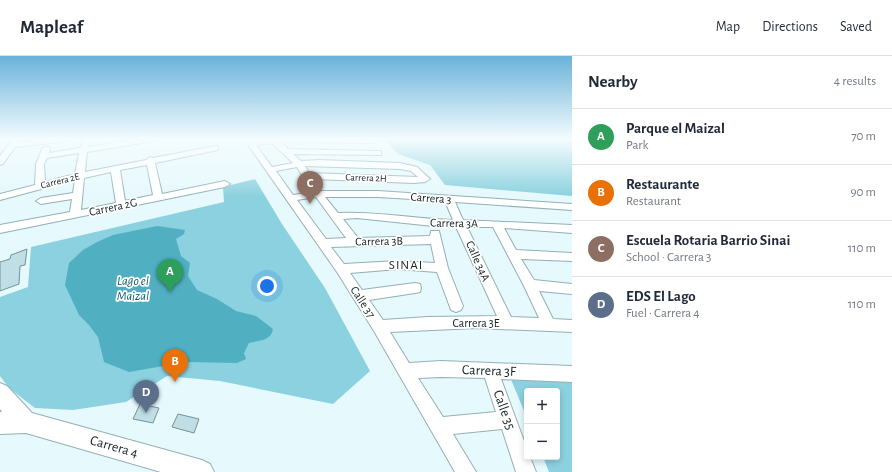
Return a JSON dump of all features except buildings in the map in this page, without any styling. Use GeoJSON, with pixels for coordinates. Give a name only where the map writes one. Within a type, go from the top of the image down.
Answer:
{"type":"FeatureCollection","features":[{"type":"Feature","properties":{"kind":"main road","name":"Carrera 4"},"geometry":{"type":"LineString","coordinates":[[0,393],[15,411],[9,423],[202,472]]}},
{"type":"Feature","properties":{"kind":"street"},"geometry":{"type":"LineString","coordinates":[[40,186],[39,170],[42,158]]}},
{"type":"Feature","properties":{"kind":"street"},"geometry":{"type":"LineString","coordinates":[[75,214],[83,158]]}},
{"type":"Feature","properties":{"kind":"street","name":"Carrera 2E"},"geometry":{"type":"LineString","coordinates":[[0,197],[80,176],[159,158]]}},
{"type":"Feature","properties":{"kind":"street","name":"Calle 37"},"geometry":{"type":"LineString","coordinates":[[261,158],[360,296],[407,371],[466,472]]}},
{"type":"Feature","properties":{"kind":"street"},"geometry":{"type":"LineString","coordinates":[[293,158],[299,164],[318,194],[355,242]]}},
{"type":"Feature","properties":{"kind":"street"},"geometry":{"type":"LineString","coordinates":[[381,158],[385,166]]}},
{"type":"Feature","properties":{"kind":"street"},"geometry":{"type":"LineString","coordinates":[[150,160],[158,198]]}},
{"type":"Feature","properties":{"kind":"street"},"geometry":{"type":"LineString","coordinates":[[269,170],[319,162],[385,166]]}},
{"type":"Feature","properties":{"kind":"street","name":"Carrera 2H"},"geometry":{"type":"LineString","coordinates":[[307,176],[424,180],[425,178],[409,167],[385,166]]}},
{"type":"Feature","properties":{"kind":"street"},"geometry":{"type":"LineString","coordinates":[[115,168],[121,204]]}},
{"type":"Feature","properties":{"kind":"street","name":"Carrera 2G"},"geometry":{"type":"LineString","coordinates":[[0,229],[225,184]]}},
{"type":"Feature","properties":{"kind":"street","name":"Carrera 3"},"geometry":{"type":"LineString","coordinates":[[291,198],[318,194],[378,194],[572,208]]}},
{"type":"Feature","properties":{"kind":"street"},"geometry":{"type":"LineString","coordinates":[[41,201],[78,195]]}},
{"type":"Feature","properties":{"kind":"street","name":"Calle 34A"},"geometry":{"type":"LineString","coordinates":[[449,200],[507,323]]}},
{"type":"Feature","properties":{"kind":"street","name":"Carrera 3A"},"geometry":{"type":"LineString","coordinates":[[336,216],[357,215],[433,223],[460,222],[572,229]]}},
{"type":"Feature","properties":{"kind":"street"},"geometry":{"type":"LineString","coordinates":[[433,223],[442,268],[456,306]]}},
{"type":"Feature","properties":{"kind":"street"},"geometry":{"type":"LineString","coordinates":[[496,224],[549,324]]}},
{"type":"Feature","properties":{"kind":"street","name":"Carrera 3B"},"geometry":{"type":"LineString","coordinates":[[322,243],[436,240]]}},
{"type":"Feature","properties":{"kind":"street"},"geometry":{"type":"LineString","coordinates":[[513,254],[572,257]]}},
{"type":"Feature","properties":{"kind":"street"},"geometry":{"type":"LineString","coordinates":[[341,269],[398,265],[442,268]]}},
{"type":"Feature","properties":{"kind":"street"},"geometry":{"type":"LineString","coordinates":[[530,286],[572,289]]}},
{"type":"Feature","properties":{"kind":"street"},"geometry":{"type":"LineString","coordinates":[[360,296],[415,288]]}},
{"type":"Feature","properties":{"kind":"street","name":"Carrera 3E"},"geometry":{"type":"LineString","coordinates":[[380,327],[438,323],[507,323],[572,326]]}},
{"type":"Feature","properties":{"kind":"street","name":"Carrera 3F"},"geometry":{"type":"LineString","coordinates":[[407,371],[441,369],[572,374]]}},
{"type":"Feature","properties":{"kind":"street","name":"Calle 35"},"geometry":{"type":"LineString","coordinates":[[490,371],[526,472]]}},
{"type":"Feature","properties":{"kind":"street"},"geometry":{"type":"LineString","coordinates":[[439,426],[508,420]]}},
{"type":"Feature","properties":{"kind":"shaded area"},"geometry":{"type":"Polygon","coordinates":[[[411,158],[572,158],[572,196],[445,185],[430,165],[411,158]]]}},
{"type":"Feature","properties":{"kind":"shaded area"},"geometry":{"type":"Polygon","coordinates":[[[255,179],[282,224],[325,288],[370,371],[333,404],[220,381],[167,376],[126,402],[73,410],[35,408],[9,388],[0,376],[0,297],[28,287],[31,247],[224,202],[223,187],[255,179]]]}},
{"type":"Feature","properties":{"kind":"shaded area"},"geometry":{"type":"Polygon","coordinates":[[[510,377],[572,379],[572,472],[549,472],[544,460],[560,460],[560,388],[524,388],[524,411],[510,377]]]}},
{"type":"Feature","properties":{"kind":"water","name":"Lago el Maizal"},"geometry":{"type":"Polygon","coordinates":[[[157,226],[185,230],[184,234],[176,239],[181,256],[190,263],[188,276],[197,290],[217,299],[236,311],[256,316],[273,329],[270,336],[267,338],[249,343],[244,353],[246,359],[237,363],[186,362],[129,372],[104,362],[98,337],[79,315],[65,285],[69,263],[83,250],[113,235],[157,226]]]}},
{"type":"Feature","properties":{"kind":"place","name":"Escuela Rotaria Barrio Sinai"},"geometry":{"type":"Point","coordinates":[310,204]}},
{"type":"Feature","properties":{"kind":"place","name":"Parque el Maizal"},"geometry":{"type":"Point","coordinates":[170,292]}},
{"type":"Feature","properties":{"kind":"place","name":"Restaurante"},"geometry":{"type":"Point","coordinates":[175,382]}},
{"type":"Feature","properties":{"kind":"place","name":"EDS El Lago"},"geometry":{"type":"Point","coordinates":[146,413]}},
{"type":"Feature","properties":{"kind":"district","name":"SINAI"},"geometry":{"type":"Point","coordinates":[406,265]}}]}
